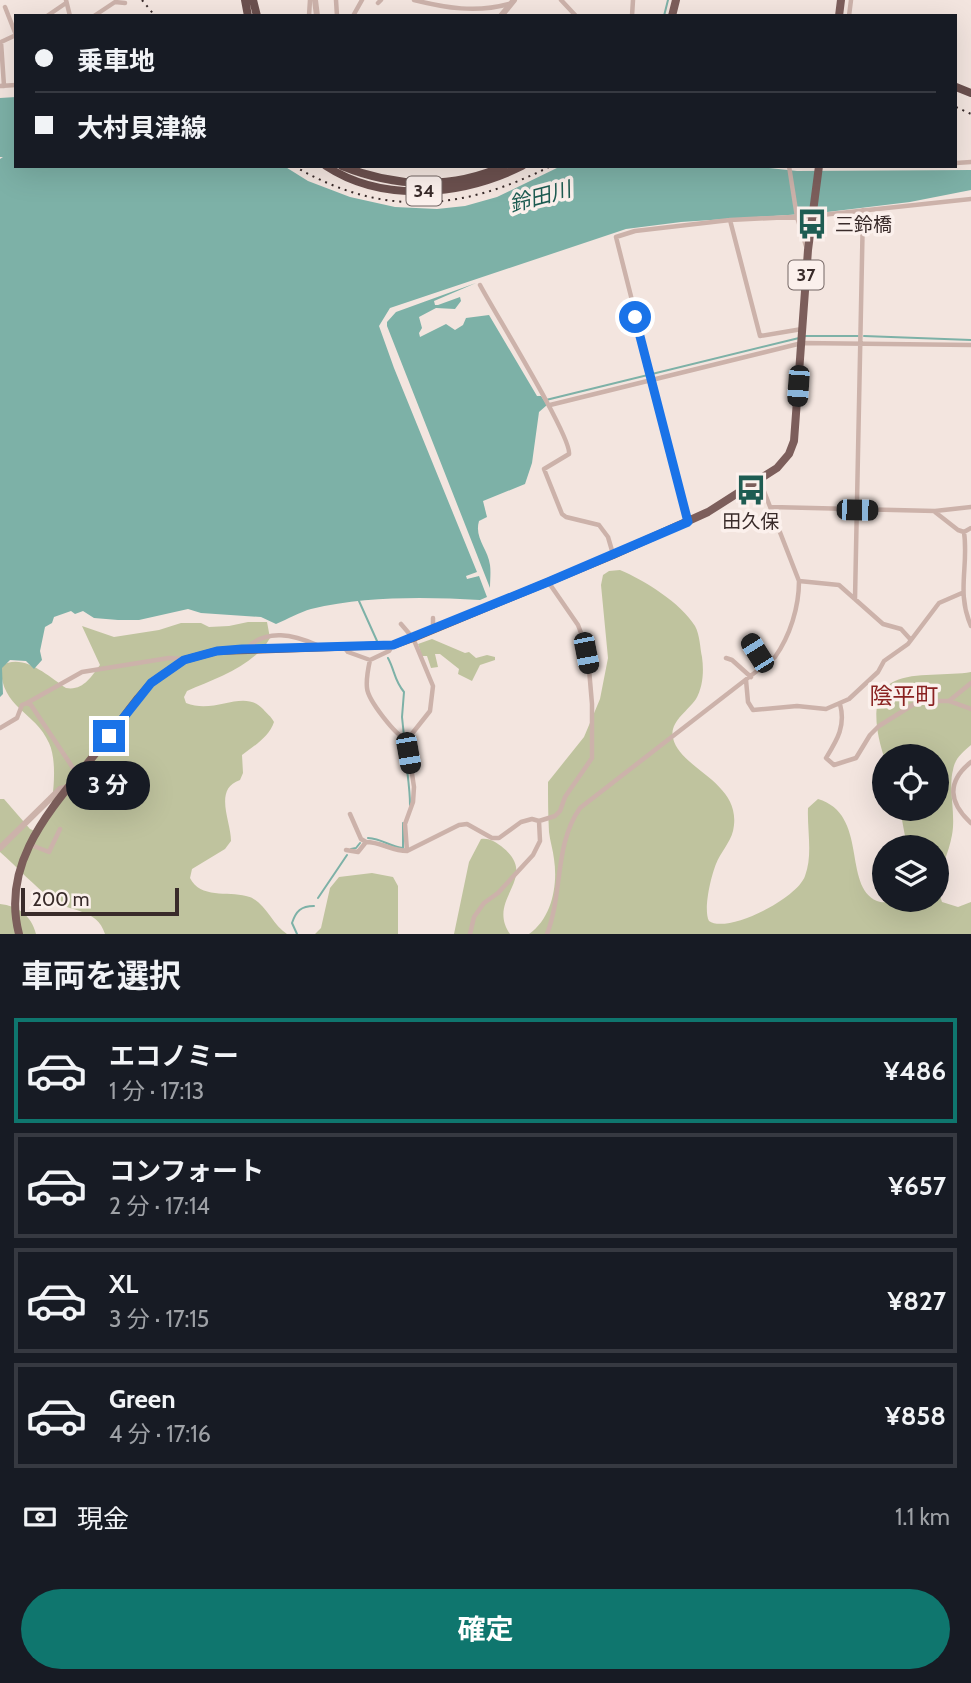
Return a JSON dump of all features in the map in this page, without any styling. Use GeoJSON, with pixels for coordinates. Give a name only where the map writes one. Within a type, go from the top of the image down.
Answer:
{"type":"FeatureCollection","features":[{"type":"Feature","properties":{"kind":"highway","name":"34"},"geometry":{"type":"LineString","coordinates":[[330,168],[367,184],[416,191],[468,186],[502,176],[518,168]]}},
{"type":"Feature","properties":{"kind":"highway","name":"34"},"geometry":{"type":"LineString","coordinates":[[348,168],[375,178],[423,184],[466,179],[498,168]]}},
{"type":"Feature","properties":{"kind":"main road","name":"37"},"geometry":{"type":"LineString","coordinates":[[19,934],[15,912],[18,873],[29,844],[42,822],[151,683],[189,659],[217,651],[246,649],[393,645],[688,522],[760,481],[777,468],[789,454],[794,441],[808,250],[819,168]]}},
{"type":"Feature","properties":{"kind":"street"},"geometry":{"type":"LineString","coordinates":[[414,0],[448,8],[489,8],[513,2]]}},
{"type":"Feature","properties":{"kind":"street"},"geometry":{"type":"LineString","coordinates":[[561,0],[574,14]]}},
{"type":"Feature","properties":{"kind":"street"},"geometry":{"type":"LineString","coordinates":[[50,14],[66,2],[69,13]]}},
{"type":"Feature","properties":{"kind":"street"},"geometry":{"type":"LineString","coordinates":[[97,14],[115,2],[125,2]]}},
{"type":"Feature","properties":{"kind":"street"},"geometry":{"type":"LineString","coordinates":[[5,7],[14,30]]}},
{"type":"Feature","properties":{"kind":"street"},"geometry":{"type":"LineString","coordinates":[[443,14],[448,8]]}},
{"type":"Feature","properties":{"kind":"street"},"geometry":{"type":"LineString","coordinates":[[1,42],[2,86]]}},
{"type":"Feature","properties":{"kind":"street"},"geometry":{"type":"LineString","coordinates":[[789,168],[797,215],[808,250]]}},
{"type":"Feature","properties":{"kind":"street"},"geometry":{"type":"LineString","coordinates":[[688,522],[615,237],[635,230],[730,220],[812,216],[971,199]]}},
{"type":"Feature","properties":{"kind":"street"},"geometry":{"type":"LineString","coordinates":[[855,599],[863,210]]}},
{"type":"Feature","properties":{"kind":"street"},"geometry":{"type":"LineString","coordinates":[[730,220],[760,336],[971,345]]}},
{"type":"Feature","properties":{"kind":"street"},"geometry":{"type":"LineString","coordinates":[[480,285],[549,405],[570,450],[544,469],[562,514],[599,525],[608,537],[613,555]]}},
{"type":"Feature","properties":{"kind":"street"},"geometry":{"type":"LineString","coordinates":[[549,405],[802,337]]}},
{"type":"Feature","properties":{"kind":"street"},"geometry":{"type":"LineString","coordinates":[[547,934],[565,838],[580,808],[765,666],[782,647],[799,597],[799,581],[760,481]]}},
{"type":"Feature","properties":{"kind":"street"},"geometry":{"type":"LineString","coordinates":[[771,507],[935,511],[971,507]]}},
{"type":"Feature","properties":{"kind":"street"},"geometry":{"type":"LineString","coordinates":[[935,511],[958,530],[964,532],[971,528]]}},
{"type":"Feature","properties":{"kind":"street"},"geometry":{"type":"LineString","coordinates":[[964,532],[966,561],[962,593],[963,605],[971,626]]}},
{"type":"Feature","properties":{"kind":"street"},"geometry":{"type":"LineString","coordinates":[[799,581],[839,586],[883,624],[901,629],[912,640]]}},
{"type":"Feature","properties":{"kind":"street"},"geometry":{"type":"LineString","coordinates":[[350,814],[361,839],[378,842],[394,850],[407,851],[459,825],[467,824],[492,838],[499,838],[521,822],[533,819],[540,821],[555,816],[560,811],[565,797],[592,758],[589,669],[578,625],[548,582]]}},
{"type":"Feature","properties":{"kind":"street"},"geometry":{"type":"LineString","coordinates":[[726,658],[733,660],[749,678],[748,702],[753,710],[797,706],[825,709],[841,704],[861,691],[884,662],[912,640],[939,603],[962,593]]}},
{"type":"Feature","properties":{"kind":"street"},"geometry":{"type":"LineString","coordinates":[[433,618],[433,630]]}},
{"type":"Feature","properties":{"kind":"street"},"geometry":{"type":"LineString","coordinates":[[401,625],[413,638],[431,679],[433,696],[426,719],[405,739]]}},
{"type":"Feature","properties":{"kind":"street"},"geometry":{"type":"LineString","coordinates":[[246,649],[253,641],[277,635],[289,635],[321,647]]}},
{"type":"Feature","properties":{"kind":"street"},"geometry":{"type":"LineString","coordinates":[[749,640],[765,666]]}},
{"type":"Feature","properties":{"kind":"street"},"geometry":{"type":"LineString","coordinates":[[343,646],[348,652],[371,659],[389,651],[393,645]]}},
{"type":"Feature","properties":{"kind":"street"},"geometry":{"type":"LineString","coordinates":[[370,646],[367,692],[405,739],[414,795],[412,809],[405,824],[407,851]]}},
{"type":"Feature","properties":{"kind":"street"},"geometry":{"type":"LineString","coordinates":[[0,728],[18,718],[22,705],[82,672],[169,658],[189,659]]}},
{"type":"Feature","properties":{"kind":"street"},"geometry":{"type":"LineString","coordinates":[[948,701],[971,682]]}},
{"type":"Feature","properties":{"kind":"street"},"geometry":{"type":"LineString","coordinates":[[841,704],[843,725],[826,758],[834,765],[856,758],[879,726],[919,701],[948,701],[971,709]]}},
{"type":"Feature","properties":{"kind":"street"},"geometry":{"type":"LineString","coordinates":[[27,703],[31,705],[78,775]]}},
{"type":"Feature","properties":{"kind":"street"},"geometry":{"type":"LineString","coordinates":[[93,727],[96,753]]}},
{"type":"Feature","properties":{"kind":"street"},"geometry":{"type":"LineString","coordinates":[[971,762],[961,770],[954,797],[959,812],[971,823]]}},
{"type":"Feature","properties":{"kind":"street"},"geometry":{"type":"LineString","coordinates":[[0,848],[60,789],[69,787]]}},
{"type":"Feature","properties":{"kind":"street"},"geometry":{"type":"LineString","coordinates":[[470,934],[474,917],[484,903],[498,893],[533,855],[540,841],[540,821]]}},
{"type":"Feature","properties":{"kind":"street"},"geometry":{"type":"LineString","coordinates":[[29,844],[49,852],[60,830]]}},
{"type":"Feature","properties":{"kind":"street"},"geometry":{"type":"LineString","coordinates":[[346,850],[358,852],[366,842]]}},
{"type":"Feature","properties":{"kind":"green space"},"geometry":{"type":"Polygon","coordinates":[[[620,570],[651,586],[689,617],[698,633],[703,668],[700,689],[696,699],[676,722],[673,738],[687,759],[721,788],[734,814],[732,835],[716,864],[708,893],[709,921],[718,924],[745,919],[776,904],[799,885],[805,876],[809,860],[808,808],[818,799],[834,807],[844,819],[860,881],[872,897],[872,912],[949,912],[949,904],[958,907],[971,902],[971,934],[529,934],[543,919],[554,890],[555,869],[549,832],[548,782],[584,737],[600,699],[608,658],[601,585],[603,575],[609,571],[620,570]]]}},
{"type":"Feature","properties":{"kind":"green space"},"geometry":{"type":"Polygon","coordinates":[[[267,622],[270,638],[263,648],[244,664],[187,691],[184,697],[186,703],[197,706],[238,701],[255,703],[274,722],[265,737],[242,755],[243,773],[240,780],[232,784],[227,791],[225,806],[231,841],[225,849],[192,869],[190,878],[195,885],[207,892],[252,898],[287,934],[105,934],[90,915],[53,900],[0,852],[0,799],[4,799],[30,829],[35,831],[49,819],[54,770],[49,743],[43,732],[6,691],[1,666],[9,662],[26,664],[66,688],[72,688],[86,682],[100,665],[82,626],[114,637],[159,630],[181,623],[201,623],[209,627],[267,622]]]}},
{"type":"Feature","properties":{"kind":"green space"},"geometry":{"type":"Polygon","coordinates":[[[432,639],[465,653],[469,652],[476,658],[487,655],[495,657],[495,660],[480,665],[472,681],[458,674],[459,669],[440,654],[435,654],[438,667],[431,668],[427,656],[422,656],[418,644],[432,639]]]}},
{"type":"Feature","properties":{"kind":"green space"},"geometry":{"type":"Polygon","coordinates":[[[971,672],[971,745],[957,759],[953,770],[953,827],[949,847],[949,835],[905,835],[902,821],[949,821],[949,744],[881,744],[877,705],[886,687],[903,678],[971,672]]]}},
{"type":"Feature","properties":{"kind":"green space"},"geometry":{"type":"Polygon","coordinates":[[[481,839],[491,840],[501,846],[512,857],[516,868],[504,910],[504,921],[510,934],[454,934],[469,862],[481,839]]]}},
{"type":"Feature","properties":{"kind":"green space"},"geometry":{"type":"Polygon","coordinates":[[[372,873],[393,877],[398,886],[398,934],[315,934],[321,928],[330,888],[339,877],[372,873]]]}},
{"type":"Feature","properties":{"kind":"green space"},"geometry":{"type":"Polygon","coordinates":[[[0,904],[23,913],[36,934],[0,934],[0,904]]]}},
{"type":"Feature","properties":{"kind":"water","name":"鈴田川"},"geometry":{"type":"Polygon","coordinates":[[[14,97],[14,168],[287,168],[308,181],[350,197],[395,207],[437,209],[465,206],[497,197],[557,168],[971,170],[971,190],[910,202],[819,213],[681,222],[626,229],[390,308],[379,326],[477,572],[466,576],[467,579],[479,576],[487,597],[480,600],[417,598],[353,602],[311,609],[276,624],[261,617],[201,613],[188,609],[139,620],[94,618],[83,611],[75,614],[71,611],[54,617],[52,623],[45,627],[40,651],[42,660],[34,669],[26,661],[10,660],[2,668],[3,694],[0,697],[0,159],[3,157],[0,157],[0,98],[14,97]]]}},
{"type":"Feature","properties":{"kind":"water"},"geometry":{"type":"Polygon","coordinates":[[[476,283],[434,301],[435,305],[438,305],[460,297],[461,301],[455,309],[436,308],[419,317],[422,328],[420,337],[446,324],[455,330],[463,325],[466,318],[489,315],[537,396],[541,396],[547,405],[539,412],[532,463],[525,484],[483,501],[487,517],[479,521],[478,533],[489,559],[490,588],[387,326],[387,322],[396,312],[476,283]]]}},
{"type":"Feature","properties":{"kind":"waterway"},"geometry":{"type":"LineString","coordinates":[[664,14],[668,0]]}},
{"type":"Feature","properties":{"kind":"waterway"},"geometry":{"type":"LineString","coordinates":[[804,336],[858,336]]}},
{"type":"Feature","properties":{"kind":"waterway"},"geometry":{"type":"LineString","coordinates":[[864,336],[971,340]]}},
{"type":"Feature","properties":{"kind":"waterway"},"geometry":{"type":"LineString","coordinates":[[546,400],[799,338]]}},
{"type":"Feature","properties":{"kind":"waterway"},"geometry":{"type":"LineString","coordinates":[[359,601],[377,641]]}},
{"type":"Feature","properties":{"kind":"waterway"},"geometry":{"type":"LineString","coordinates":[[388,658],[404,692],[404,736]]}},
{"type":"Feature","properties":{"kind":"waterway"},"geometry":{"type":"LineString","coordinates":[[405,742],[410,805]]}},
{"type":"Feature","properties":{"kind":"waterway"},"geometry":{"type":"LineString","coordinates":[[368,838],[403,848],[403,823]]}},
{"type":"Feature","properties":{"kind":"waterway"},"geometry":{"type":"LineString","coordinates":[[351,849],[360,843]]}},
{"type":"Feature","properties":{"kind":"waterway"},"geometry":{"type":"LineString","coordinates":[[318,898],[347,855]]}},
{"type":"Feature","properties":{"kind":"waterway"},"geometry":{"type":"LineString","coordinates":[[297,934],[292,923],[295,915],[302,908],[314,906]]}},
{"type":"Feature","properties":{"kind":"railway"},"geometry":{"type":"LineString","coordinates":[[142,0],[153,14]]}},
{"type":"Feature","properties":{"kind":"railway"},"geometry":{"type":"LineString","coordinates":[[957,107],[971,114]]}},
{"type":"Feature","properties":{"kind":"railway"},"geometry":{"type":"LineString","coordinates":[[298,168],[327,183],[359,194],[391,201],[422,202],[486,192],[547,168]]}},
{"type":"Feature","properties":{"kind":"place","name":"三鈴橋"},"geometry":{"type":"Point","coordinates":[812,224]}},
{"type":"Feature","properties":{"kind":"place","name":"田久保"},"geometry":{"type":"Point","coordinates":[751,490]}},
{"type":"Feature","properties":{"kind":"district","name":"陰平町"},"geometry":{"type":"Point","coordinates":[904,696]}},
{"type":"Feature","properties":{"kind":"route"},"geometry":{"type":"LineString","coordinates":[[109,736],[151,683],[184,660],[217,651],[242,649],[393,645],[688,522],[635,317]]}}]}
